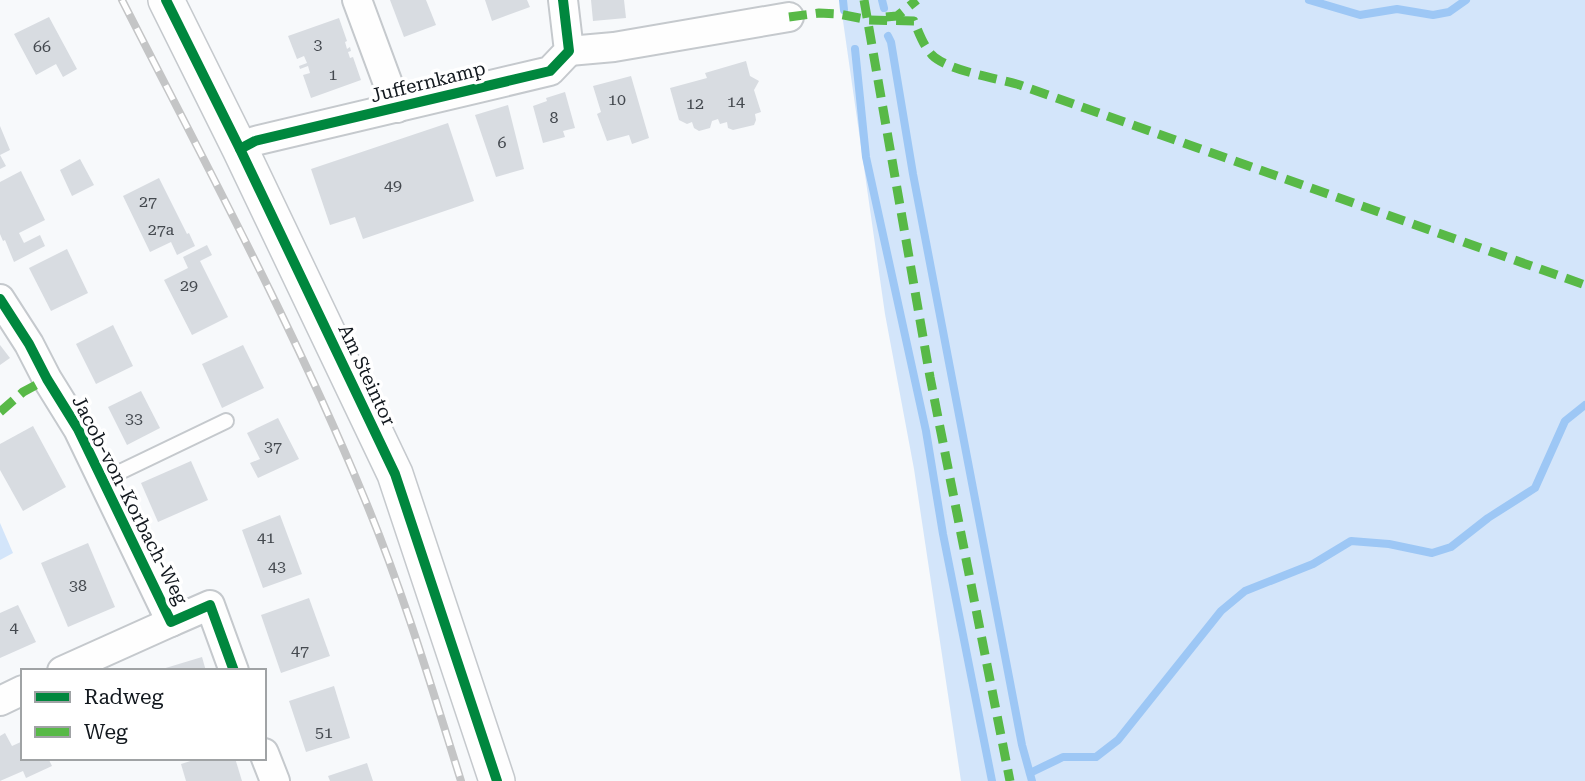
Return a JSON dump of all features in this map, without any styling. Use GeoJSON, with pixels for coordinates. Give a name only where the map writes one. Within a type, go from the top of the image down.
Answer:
{"type":"FeatureCollection","features":[{"type":"Feature","properties":{"kind":"street","name":"Am Steintor"},"geometry":{"type":"LineString","coordinates":[[166,0],[395,474],[497,781]]}},
{"type":"Feature","properties":{"kind":"street","name":"Juffernkamp"},"geometry":{"type":"LineString","coordinates":[[357,0],[397,108]]}},
{"type":"Feature","properties":{"kind":"street"},"geometry":{"type":"LineString","coordinates":[[563,0],[569,51],[614,47],[789,17]]}},
{"type":"Feature","properties":{"kind":"street","name":"Juffernkamp"},"geometry":{"type":"LineString","coordinates":[[240,149],[255,141],[550,71],[569,51]]}},
{"type":"Feature","properties":{"kind":"street","name":"Jacob-von-Korbach-Weg"},"geometry":{"type":"LineString","coordinates":[[0,299],[78,429],[171,622],[210,606],[233,669]]}},
{"type":"Feature","properties":{"kind":"street"},"geometry":{"type":"LineString","coordinates":[[66,669],[171,622]]}},
{"type":"Feature","properties":{"kind":"street"},"geometry":{"type":"LineString","coordinates":[[0,701],[21,691]]}},
{"type":"Feature","properties":{"kind":"street"},"geometry":{"type":"LineString","coordinates":[[266,758],[275,781]]}},
{"type":"Feature","properties":{"kind":"lane"},"geometry":{"type":"LineString","coordinates":[[104,482],[226,421]]}},
{"type":"Feature","properties":{"kind":"shaded area"},"geometry":{"type":"Polygon","coordinates":[[[840,0],[1585,0],[1585,781],[961,781],[914,469],[885,314],[840,0]]]}},
{"type":"Feature","properties":{"kind":"shaded area"},"geometry":{"type":"Polygon","coordinates":[[[0,523],[13,553],[0,560],[0,523]]]}},
{"type":"Feature","properties":{"kind":"building"},"geometry":{"type":"Polygon","coordinates":[[[390,0],[426,0],[436,25],[404,37],[390,0]]]}},
{"type":"Feature","properties":{"kind":"building"},"geometry":{"type":"Polygon","coordinates":[[[485,0],[527,0],[530,7],[492,21],[485,0]]]}},
{"type":"Feature","properties":{"kind":"building"},"geometry":{"type":"Polygon","coordinates":[[[591,0],[624,0],[626,18],[593,21],[591,0]]]}},
{"type":"Feature","properties":{"kind":"building"},"geometry":{"type":"Polygon","coordinates":[[[49,17],[77,69],[63,77],[56,64],[36,75],[14,34],[49,17]]]}},
{"type":"Feature","properties":{"kind":"building"},"geometry":{"type":"Polygon","coordinates":[[[339,18],[347,49],[350,47],[350,58],[353,57],[361,80],[311,98],[303,75],[310,73],[308,66],[300,69],[299,66],[307,63],[304,56],[297,59],[288,36],[339,18]]]}},
{"type":"Feature","properties":{"kind":"building"},"geometry":{"type":"Polygon","coordinates":[[[746,61],[750,76],[759,81],[754,90],[761,112],[755,114],[754,125],[733,130],[728,128],[727,122],[720,124],[718,119],[712,121],[710,128],[699,131],[694,128],[692,122],[687,124],[679,120],[670,88],[707,78],[705,73],[746,61]]]}},
{"type":"Feature","properties":{"kind":"building"},"geometry":{"type":"Polygon","coordinates":[[[631,76],[649,138],[632,144],[629,135],[607,141],[597,114],[601,112],[593,86],[631,76]]]}},
{"type":"Feature","properties":{"kind":"building"},"geometry":{"type":"Polygon","coordinates":[[[565,92],[575,128],[563,131],[565,137],[543,143],[533,106],[547,101],[546,98],[565,92]]]}},
{"type":"Feature","properties":{"kind":"building"},"geometry":{"type":"Polygon","coordinates":[[[508,105],[524,169],[496,177],[475,115],[508,105]]]}},
{"type":"Feature","properties":{"kind":"building"},"geometry":{"type":"Polygon","coordinates":[[[448,123],[474,201],[363,239],[355,217],[330,225],[311,169],[448,123]]]}},
{"type":"Feature","properties":{"kind":"building"},"geometry":{"type":"Polygon","coordinates":[[[0,126],[10,150],[0,155],[0,126]]]}},
{"type":"Feature","properties":{"kind":"building"},"geometry":{"type":"Polygon","coordinates":[[[0,155],[6,166],[0,169],[0,155]]]}},
{"type":"Feature","properties":{"kind":"building"},"geometry":{"type":"Polygon","coordinates":[[[80,159],[94,185],[72,196],[60,170],[80,159]]]}},
{"type":"Feature","properties":{"kind":"building"},"geometry":{"type":"Polygon","coordinates":[[[21,171],[45,220],[19,233],[24,243],[40,235],[45,246],[14,262],[0,234],[0,182],[21,171]]]}},
{"type":"Feature","properties":{"kind":"building"},"geometry":{"type":"Polygon","coordinates":[[[159,178],[195,246],[177,255],[171,242],[150,252],[123,196],[159,178]]]}},
{"type":"Feature","properties":{"kind":"building"},"geometry":{"type":"Polygon","coordinates":[[[207,245],[212,255],[200,261],[228,317],[192,335],[164,280],[188,268],[183,257],[207,245]]]}},
{"type":"Feature","properties":{"kind":"building"},"geometry":{"type":"Polygon","coordinates":[[[67,249],[88,293],[51,311],[29,268],[67,249]]]}},
{"type":"Feature","properties":{"kind":"building"},"geometry":{"type":"Polygon","coordinates":[[[113,325],[133,366],[96,384],[76,344],[113,325]]]}},
{"type":"Feature","properties":{"kind":"building"},"geometry":{"type":"Polygon","coordinates":[[[0,345],[10,358],[0,365],[0,345]]]}},
{"type":"Feature","properties":{"kind":"building"},"geometry":{"type":"Polygon","coordinates":[[[243,345],[264,388],[222,408],[202,364],[243,345]]]}},
{"type":"Feature","properties":{"kind":"building"},"geometry":{"type":"Polygon","coordinates":[[[141,391],[160,428],[127,445],[108,407],[141,391]]]}},
{"type":"Feature","properties":{"kind":"building"},"geometry":{"type":"Polygon","coordinates":[[[278,418],[299,459],[258,478],[250,463],[260,459],[247,433],[278,418]]]}},
{"type":"Feature","properties":{"kind":"building"},"geometry":{"type":"Polygon","coordinates":[[[33,426],[66,487],[23,511],[0,470],[0,444],[33,426]]]}},
{"type":"Feature","properties":{"kind":"building"},"geometry":{"type":"Polygon","coordinates":[[[191,461],[208,500],[158,522],[141,483],[191,461]]]}},
{"type":"Feature","properties":{"kind":"building"},"geometry":{"type":"Polygon","coordinates":[[[280,515],[302,574],[263,588],[242,530],[280,515]]]}},
{"type":"Feature","properties":{"kind":"building"},"geometry":{"type":"Polygon","coordinates":[[[88,543],[115,607],[68,627],[41,563],[88,543]]]}},
{"type":"Feature","properties":{"kind":"building"},"geometry":{"type":"Polygon","coordinates":[[[309,598],[330,656],[281,673],[261,615],[309,598]]]}},
{"type":"Feature","properties":{"kind":"building"},"geometry":{"type":"Polygon","coordinates":[[[18,605],[36,642],[0,658],[0,613],[18,605]]]}},
{"type":"Feature","properties":{"kind":"building"},"geometry":{"type":"Polygon","coordinates":[[[202,657],[205,669],[162,669],[202,657]]]}},
{"type":"Feature","properties":{"kind":"building"},"geometry":{"type":"Polygon","coordinates":[[[334,686],[350,738],[306,752],[289,701],[334,686]]]}},
{"type":"Feature","properties":{"kind":"building"},"geometry":{"type":"Polygon","coordinates":[[[5,733],[12,746],[21,742],[21,760],[49,760],[52,766],[26,778],[23,771],[0,781],[0,736],[5,733]]]}},
{"type":"Feature","properties":{"kind":"building"},"geometry":{"type":"Polygon","coordinates":[[[194,760],[236,760],[242,781],[186,781],[181,764],[194,760]]]}},
{"type":"Feature","properties":{"kind":"building"},"geometry":{"type":"Polygon","coordinates":[[[367,763],[373,781],[330,781],[328,776],[367,763]]]}},
{"type":"Feature","properties":{"kind":"waterway"},"geometry":{"type":"LineString","coordinates":[[843,0],[844,10]]}},
{"type":"Feature","properties":{"kind":"waterway"},"geometry":{"type":"LineString","coordinates":[[882,0],[884,8]]}},
{"type":"Feature","properties":{"kind":"waterway"},"geometry":{"type":"LineString","coordinates":[[1309,0],[1360,15],[1397,9],[1433,15],[1449,12],[1466,0]]}},
{"type":"Feature","properties":{"kind":"waterway"},"geometry":{"type":"LineString","coordinates":[[888,36],[1022,745],[1032,781]]}},
{"type":"Feature","properties":{"kind":"waterway"},"geometry":{"type":"LineString","coordinates":[[855,49],[866,157],[926,431],[943,534],[992,781]]}},
{"type":"Feature","properties":{"kind":"waterway"},"geometry":{"type":"LineString","coordinates":[[1030,773],[1063,757],[1096,757],[1118,740],[1221,611],[1245,591],[1313,564],[1351,541],[1389,544],[1432,553],[1451,547],[1488,518],[1535,488],[1565,421],[1585,405]]}},
{"type":"Feature","properties":{"kind":"railway"},"geometry":{"type":"LineString","coordinates":[[122,0],[247,245],[336,432],[391,565],[461,781]]}},
{"type":"Feature","properties":{"kind":"marked path"},"geometry":{"type":"LineString","coordinates":[[864,0],[930,377],[1010,781]]}},
{"type":"Feature","properties":{"kind":"marked path"},"geometry":{"type":"LineString","coordinates":[[886,17],[897,16],[917,0]]}},
{"type":"Feature","properties":{"kind":"marked path"},"geometry":{"type":"LineString","coordinates":[[789,17],[819,13],[869,20],[914,21],[932,55],[949,65],[1020,85],[1585,285]]}},
{"type":"Feature","properties":{"kind":"marked path"},"geometry":{"type":"LineString","coordinates":[[0,412],[23,392],[47,379]]}},
{"type":"Feature","properties":{"kind":"cycle path"},"geometry":{"type":"LineString","coordinates":[[166,0],[395,474],[497,781]]}},
{"type":"Feature","properties":{"kind":"cycle path"},"geometry":{"type":"LineString","coordinates":[[240,149],[255,141],[550,71],[569,51],[563,0]]}},
{"type":"Feature","properties":{"kind":"cycle path"},"geometry":{"type":"LineString","coordinates":[[0,299],[78,429],[171,622],[210,605],[233,669]]}}]}
